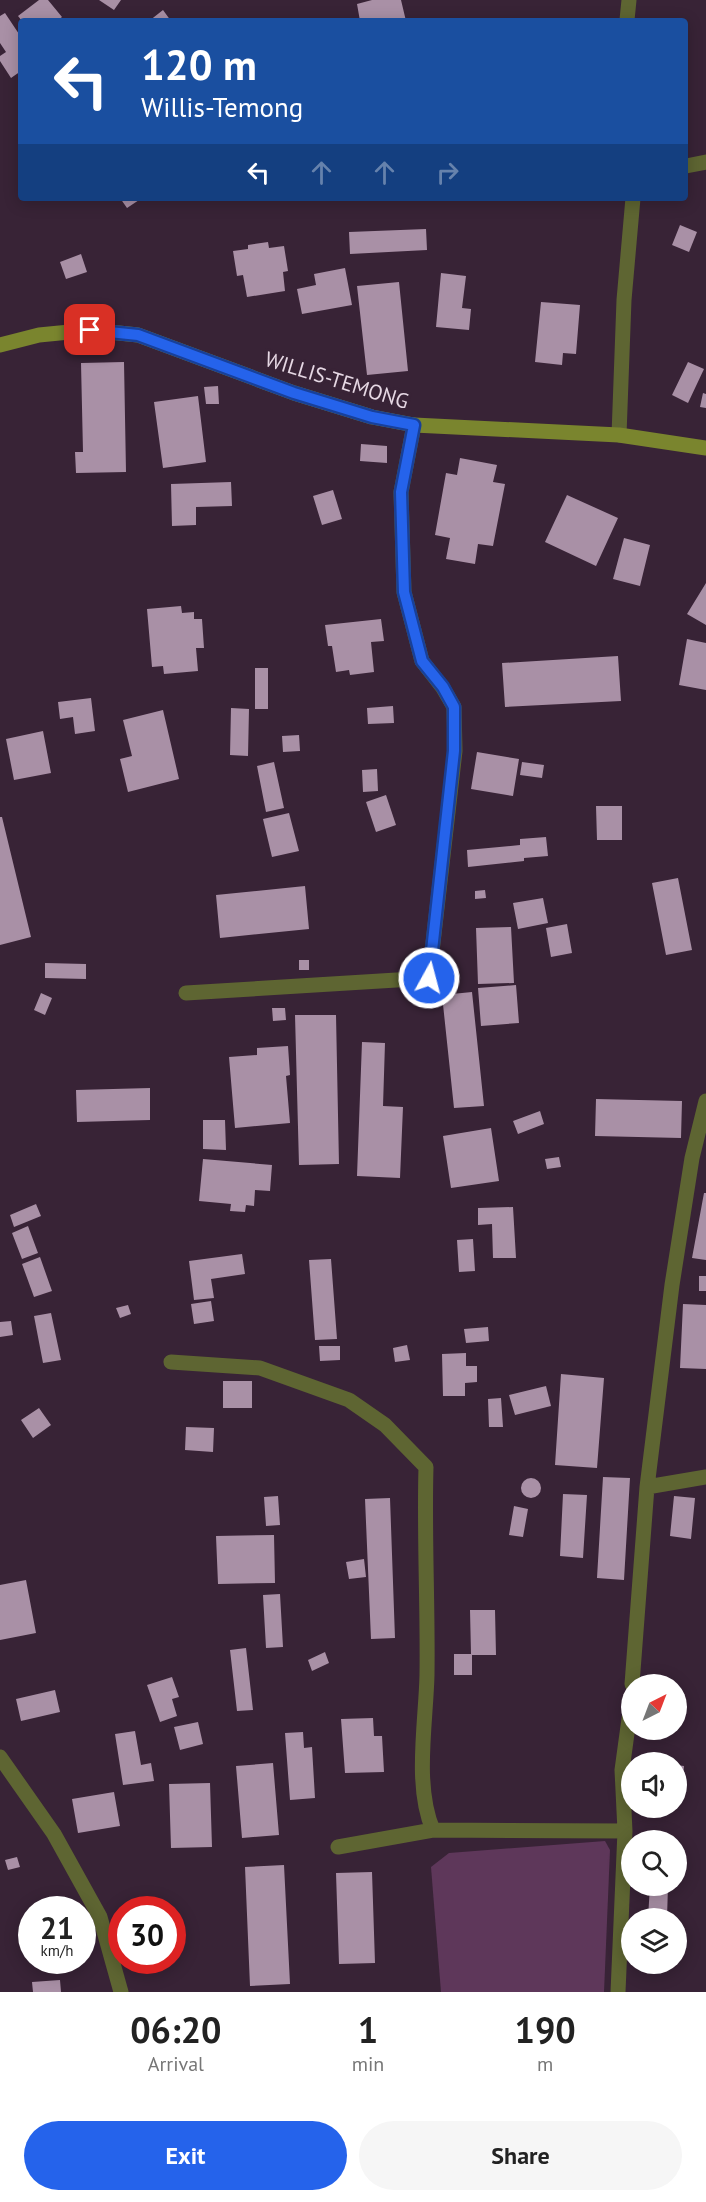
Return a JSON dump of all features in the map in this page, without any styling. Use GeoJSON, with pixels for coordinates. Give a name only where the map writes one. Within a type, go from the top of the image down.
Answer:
{"type":"FeatureCollection","features":[{"type":"Feature","properties":{"kind":"main road","name":"WILLIS-TEMONG"},"geometry":{"type":"LineString","coordinates":[[0,345],[39,334],[90,330],[138,335],[294,393],[372,417],[414,425],[619,435],[706,448]]}},
{"type":"Feature","properties":{"kind":"street"},"geometry":{"type":"LineString","coordinates":[[627,18],[629,0]]}},
{"type":"Feature","properties":{"kind":"street"},"geometry":{"type":"LineString","coordinates":[[688,166],[706,162]]}},
{"type":"Feature","properties":{"kind":"street"},"geometry":{"type":"LineString","coordinates":[[619,435],[624,300],[633,201]]}},
{"type":"Feature","properties":{"kind":"street"},"geometry":{"type":"LineString","coordinates":[[186,993],[429,978],[454,751],[454,707],[443,687],[422,661],[404,592],[401,492],[414,425]]}},
{"type":"Feature","properties":{"kind":"street"},"geometry":{"type":"LineString","coordinates":[[634,1674],[647,1487],[678,1245],[692,1158],[706,1101]]}},
{"type":"Feature","properties":{"kind":"street"},"geometry":{"type":"LineString","coordinates":[[171,1362],[261,1368],[349,1400],[385,1425],[426,1467],[427,1677],[422,1788],[426,1813],[433,1830]]}},
{"type":"Feature","properties":{"kind":"street"},"geometry":{"type":"LineString","coordinates":[[647,1487],[706,1477]]}},
{"type":"Feature","properties":{"kind":"street"},"geometry":{"type":"LineString","coordinates":[[625,1830],[622,1770],[626,1740]]}},
{"type":"Feature","properties":{"kind":"street"},"geometry":{"type":"LineString","coordinates":[[0,1757],[54,1834],[100,1917],[121,1992]]}},
{"type":"Feature","properties":{"kind":"street"},"geometry":{"type":"LineString","coordinates":[[338,1848],[433,1830],[621,1831]]}},
{"type":"Feature","properties":{"kind":"street"},"geometry":{"type":"LineString","coordinates":[[618,1992],[622,1896]]}},
{"type":"Feature","properties":{"kind":"shaded area"},"geometry":{"type":"Polygon","coordinates":[[[605,1841],[610,1850],[604,1992],[441,1992],[431,1867],[449,1853],[605,1841]]]}},
{"type":"Feature","properties":{"kind":"building"},"geometry":{"type":"Polygon","coordinates":[[[39,0],[48,0],[62,17],[20,18],[18,16],[39,0]]]}},
{"type":"Feature","properties":{"kind":"building"},"geometry":{"type":"Polygon","coordinates":[[[99,0],[121,0],[114,10],[99,0]]]}},
{"type":"Feature","properties":{"kind":"building"},"geometry":{"type":"Polygon","coordinates":[[[372,0],[401,0],[405,18],[359,18],[357,4],[372,0]]]}},
{"type":"Feature","properties":{"kind":"building"},"geometry":{"type":"Polygon","coordinates":[[[163,10],[169,18],[153,18],[163,10]]]}},
{"type":"Feature","properties":{"kind":"building"},"geometry":{"type":"Polygon","coordinates":[[[5,13],[18,32],[18,73],[11,78],[0,61],[0,56],[6,52],[0,43],[0,16],[5,13]]]}},
{"type":"Feature","properties":{"kind":"building"},"geometry":{"type":"Polygon","coordinates":[[[122,201],[138,201],[127,208],[122,201]]]}},
{"type":"Feature","properties":{"kind":"building"},"geometry":{"type":"Polygon","coordinates":[[[680,225],[697,232],[689,252],[672,245],[680,225]]]}},
{"type":"Feature","properties":{"kind":"building"},"geometry":{"type":"Polygon","coordinates":[[[426,229],[427,250],[350,254],[349,232],[426,229]]]}},
{"type":"Feature","properties":{"kind":"building"},"geometry":{"type":"Polygon","coordinates":[[[268,242],[269,248],[284,246],[288,271],[283,272],[285,291],[247,297],[243,275],[237,276],[233,251],[248,249],[248,245],[268,242]]]}},
{"type":"Feature","properties":{"kind":"building"},"geometry":{"type":"Polygon","coordinates":[[[81,254],[87,272],[66,279],[60,262],[81,254]]]}},
{"type":"Feature","properties":{"kind":"building"},"geometry":{"type":"Polygon","coordinates":[[[345,268],[352,305],[302,314],[297,289],[316,285],[314,274],[345,268]]]}},
{"type":"Feature","properties":{"kind":"building"},"geometry":{"type":"Polygon","coordinates":[[[441,273],[466,276],[462,308],[471,309],[469,330],[436,327],[441,273]]]}},
{"type":"Feature","properties":{"kind":"building"},"geometry":{"type":"Polygon","coordinates":[[[399,282],[408,371],[367,375],[357,286],[399,282]]]}},
{"type":"Feature","properties":{"kind":"building"},"geometry":{"type":"Polygon","coordinates":[[[541,302],[580,305],[576,354],[563,353],[562,365],[535,362],[541,302]]]}},
{"type":"Feature","properties":{"kind":"building"},"geometry":{"type":"Polygon","coordinates":[[[124,362],[126,472],[76,473],[75,452],[83,452],[81,363],[124,362]]]}},
{"type":"Feature","properties":{"kind":"building"},"geometry":{"type":"Polygon","coordinates":[[[688,362],[704,369],[688,403],[672,395],[688,362]]]}},
{"type":"Feature","properties":{"kind":"building"},"geometry":{"type":"Polygon","coordinates":[[[218,386],[219,404],[206,404],[204,387],[218,386]]]}},
{"type":"Feature","properties":{"kind":"building"},"geometry":{"type":"Polygon","coordinates":[[[703,393],[706,394],[706,408],[700,407],[703,393]]]}},
{"type":"Feature","properties":{"kind":"building"},"geometry":{"type":"Polygon","coordinates":[[[198,396],[206,462],[163,468],[154,402],[198,396]]]}},
{"type":"Feature","properties":{"kind":"building"},"geometry":{"type":"Polygon","coordinates":[[[361,444],[387,446],[387,463],[360,461],[361,444]]]}},
{"type":"Feature","properties":{"kind":"building"},"geometry":{"type":"Polygon","coordinates":[[[460,458],[497,465],[493,482],[505,484],[493,546],[478,544],[475,564],[446,559],[450,538],[435,535],[446,473],[457,475],[460,458]]]}},
{"type":"Feature","properties":{"kind":"building"},"geometry":{"type":"Polygon","coordinates":[[[231,482],[232,506],[196,507],[196,525],[172,526],[171,484],[231,482]]]}},
{"type":"Feature","properties":{"kind":"building"},"geometry":{"type":"Polygon","coordinates":[[[333,490],[342,519],[322,525],[313,496],[333,490]]]}},
{"type":"Feature","properties":{"kind":"building"},"geometry":{"type":"Polygon","coordinates":[[[567,495],[618,518],[596,566],[545,542],[567,495]]]}},
{"type":"Feature","properties":{"kind":"building"},"geometry":{"type":"Polygon","coordinates":[[[624,538],[650,545],[640,586],[613,579],[624,538]]]}},
{"type":"Feature","properties":{"kind":"building"},"geometry":{"type":"Polygon","coordinates":[[[706,583],[706,625],[687,614],[706,583]]]}},
{"type":"Feature","properties":{"kind":"building"},"geometry":{"type":"Polygon","coordinates":[[[181,606],[182,613],[194,612],[194,619],[202,619],[204,648],[196,648],[198,671],[164,674],[163,666],[152,667],[147,609],[181,606]]]}},
{"type":"Feature","properties":{"kind":"building"},"geometry":{"type":"Polygon","coordinates":[[[381,619],[384,641],[371,642],[374,672],[350,675],[349,670],[336,672],[332,646],[328,646],[325,625],[381,619]]]}},
{"type":"Feature","properties":{"kind":"building"},"geometry":{"type":"Polygon","coordinates":[[[687,639],[706,643],[706,690],[679,685],[687,639]]]}},
{"type":"Feature","properties":{"kind":"building"},"geometry":{"type":"Polygon","coordinates":[[[618,656],[621,701],[505,707],[502,663],[618,656]]]}},
{"type":"Feature","properties":{"kind":"building"},"geometry":{"type":"Polygon","coordinates":[[[255,668],[268,668],[268,709],[255,709],[255,668]]]}},
{"type":"Feature","properties":{"kind":"building"},"geometry":{"type":"Polygon","coordinates":[[[91,698],[95,731],[75,734],[73,717],[60,719],[58,702],[91,698]]]}},
{"type":"Feature","properties":{"kind":"building"},"geometry":{"type":"Polygon","coordinates":[[[393,706],[394,723],[368,724],[367,708],[393,706]]]}},
{"type":"Feature","properties":{"kind":"building"},"geometry":{"type":"Polygon","coordinates":[[[231,708],[249,709],[248,756],[230,755],[231,708]]]}},
{"type":"Feature","properties":{"kind":"building"},"geometry":{"type":"Polygon","coordinates":[[[163,710],[179,779],[128,792],[120,759],[132,756],[123,720],[163,710]]]}},
{"type":"Feature","properties":{"kind":"building"},"geometry":{"type":"Polygon","coordinates":[[[43,731],[51,773],[14,780],[6,739],[43,731]]]}},
{"type":"Feature","properties":{"kind":"building"},"geometry":{"type":"Polygon","coordinates":[[[299,735],[300,751],[283,752],[282,736],[299,735]]]}},
{"type":"Feature","properties":{"kind":"building"},"geometry":{"type":"Polygon","coordinates":[[[477,752],[519,759],[513,796],[471,789],[477,752]]]}},
{"type":"Feature","properties":{"kind":"building"},"geometry":{"type":"Polygon","coordinates":[[[274,762],[284,808],[266,812],[257,766],[274,762]]]}},
{"type":"Feature","properties":{"kind":"building"},"geometry":{"type":"Polygon","coordinates":[[[522,762],[544,765],[542,778],[520,775],[522,762]]]}},
{"type":"Feature","properties":{"kind":"building"},"geometry":{"type":"Polygon","coordinates":[[[377,769],[378,791],[363,792],[362,770],[377,769]]]}},
{"type":"Feature","properties":{"kind":"building"},"geometry":{"type":"Polygon","coordinates":[[[386,795],[396,825],[376,832],[366,802],[386,795]]]}},
{"type":"Feature","properties":{"kind":"building"},"geometry":{"type":"Polygon","coordinates":[[[596,806],[622,806],[622,840],[597,840],[596,806]]]}},
{"type":"Feature","properties":{"kind":"building"},"geometry":{"type":"Polygon","coordinates":[[[289,813],[299,851],[272,857],[263,819],[289,813]]]}},
{"type":"Feature","properties":{"kind":"building"},"geometry":{"type":"Polygon","coordinates":[[[0,817],[2,817],[31,937],[0,945],[0,817]]]}},
{"type":"Feature","properties":{"kind":"building"},"geometry":{"type":"Polygon","coordinates":[[[546,837],[548,856],[468,867],[467,850],[520,845],[520,839],[546,837]]]}},
{"type":"Feature","properties":{"kind":"building"},"geometry":{"type":"Polygon","coordinates":[[[678,878],[692,950],[666,955],[652,883],[678,878]]]}},
{"type":"Feature","properties":{"kind":"building"},"geometry":{"type":"Polygon","coordinates":[[[305,886],[309,929],[220,938],[216,895],[305,886]]]}},
{"type":"Feature","properties":{"kind":"building"},"geometry":{"type":"Polygon","coordinates":[[[485,890],[486,898],[475,899],[475,891],[485,890]]]}},
{"type":"Feature","properties":{"kind":"building"},"geometry":{"type":"Polygon","coordinates":[[[543,898],[548,923],[518,929],[513,903],[543,898]]]}},
{"type":"Feature","properties":{"kind":"building"},"geometry":{"type":"Polygon","coordinates":[[[567,924],[572,953],[551,957],[546,928],[567,924]]]}},
{"type":"Feature","properties":{"kind":"building"},"geometry":{"type":"Polygon","coordinates":[[[511,927],[514,983],[478,984],[476,928],[511,927]]]}},
{"type":"Feature","properties":{"kind":"building"},"geometry":{"type":"Polygon","coordinates":[[[299,960],[309,960],[309,970],[299,970],[299,960]]]}},
{"type":"Feature","properties":{"kind":"building"},"geometry":{"type":"Polygon","coordinates":[[[45,963],[86,964],[86,979],[45,978],[45,963]]]}},
{"type":"Feature","properties":{"kind":"building"},"geometry":{"type":"Polygon","coordinates":[[[516,985],[519,1023],[481,1026],[478,988],[516,985]]]}},
{"type":"Feature","properties":{"kind":"building"},"geometry":{"type":"Polygon","coordinates":[[[472,992],[484,1106],[454,1108],[442,995],[472,992]]]}},
{"type":"Feature","properties":{"kind":"building"},"geometry":{"type":"Polygon","coordinates":[[[41,993],[52,998],[45,1015],[34,1010],[41,993]]]}},
{"type":"Feature","properties":{"kind":"building"},"geometry":{"type":"Polygon","coordinates":[[[272,1008],[285,1008],[286,1020],[273,1021],[272,1008]]]}},
{"type":"Feature","properties":{"kind":"building"},"geometry":{"type":"Polygon","coordinates":[[[295,1015],[336,1015],[339,1164],[299,1165],[295,1015]]]}},
{"type":"Feature","properties":{"kind":"building"},"geometry":{"type":"Polygon","coordinates":[[[362,1042],[385,1043],[383,1106],[403,1107],[400,1178],[357,1176],[362,1042]]]}},
{"type":"Feature","properties":{"kind":"building"},"geometry":{"type":"Polygon","coordinates":[[[288,1046],[290,1075],[286,1076],[290,1123],[235,1128],[229,1057],[257,1055],[257,1048],[288,1046]]]}},
{"type":"Feature","properties":{"kind":"building"},"geometry":{"type":"Polygon","coordinates":[[[150,1088],[150,1120],[77,1122],[76,1090],[150,1088]]]}},
{"type":"Feature","properties":{"kind":"building"},"geometry":{"type":"Polygon","coordinates":[[[596,1099],[682,1101],[681,1138],[595,1136],[596,1099]]]}},
{"type":"Feature","properties":{"kind":"building"},"geometry":{"type":"Polygon","coordinates":[[[540,1111],[544,1124],[518,1134],[513,1121],[540,1111]]]}},
{"type":"Feature","properties":{"kind":"building"},"geometry":{"type":"Polygon","coordinates":[[[203,1120],[225,1120],[226,1150],[203,1149],[203,1120]]]}},
{"type":"Feature","properties":{"kind":"building"},"geometry":{"type":"Polygon","coordinates":[[[491,1128],[499,1181],[451,1188],[443,1136],[491,1128]]]}},
{"type":"Feature","properties":{"kind":"building"},"geometry":{"type":"Polygon","coordinates":[[[559,1157],[561,1167],[547,1169],[545,1159],[559,1157]]]}},
{"type":"Feature","properties":{"kind":"building"},"geometry":{"type":"Polygon","coordinates":[[[203,1159],[272,1165],[270,1191],[255,1190],[254,1206],[246,1205],[245,1212],[230,1211],[231,1204],[199,1201],[203,1159]]]}},
{"type":"Feature","properties":{"kind":"building"},"geometry":{"type":"Polygon","coordinates":[[[704,1193],[706,1193],[706,1260],[692,1258],[704,1193]]]}},
{"type":"Feature","properties":{"kind":"building"},"geometry":{"type":"Polygon","coordinates":[[[36,1204],[41,1216],[14,1227],[10,1215],[36,1204]]]}},
{"type":"Feature","properties":{"kind":"building"},"geometry":{"type":"Polygon","coordinates":[[[513,1207],[516,1258],[493,1258],[492,1224],[478,1225],[478,1208],[513,1207]]]}},
{"type":"Feature","properties":{"kind":"building"},"geometry":{"type":"Polygon","coordinates":[[[28,1226],[38,1253],[22,1259],[12,1233],[28,1226]]]}},
{"type":"Feature","properties":{"kind":"building"},"geometry":{"type":"Polygon","coordinates":[[[473,1239],[475,1271],[459,1272],[457,1240],[473,1239]]]}},
{"type":"Feature","properties":{"kind":"building"},"geometry":{"type":"Polygon","coordinates":[[[242,1254],[245,1274],[211,1279],[214,1298],[194,1300],[189,1261],[242,1254]]]}},
{"type":"Feature","properties":{"kind":"building"},"geometry":{"type":"Polygon","coordinates":[[[40,1257],[52,1291],[34,1297],[22,1264],[40,1257]]]}},
{"type":"Feature","properties":{"kind":"building"},"geometry":{"type":"Polygon","coordinates":[[[331,1259],[337,1339],[315,1340],[309,1260],[331,1259]]]}},
{"type":"Feature","properties":{"kind":"building"},"geometry":{"type":"Polygon","coordinates":[[[699,1276],[706,1276],[706,1291],[699,1291],[699,1276]]]}},
{"type":"Feature","properties":{"kind":"building"},"geometry":{"type":"Polygon","coordinates":[[[211,1301],[214,1321],[194,1324],[191,1304],[211,1301]]]}},
{"type":"Feature","properties":{"kind":"building"},"geometry":{"type":"Polygon","coordinates":[[[683,1304],[706,1305],[706,1369],[680,1368],[683,1304]]]}},
{"type":"Feature","properties":{"kind":"building"},"geometry":{"type":"Polygon","coordinates":[[[128,1305],[131,1314],[120,1318],[116,1308],[128,1305]]]}},
{"type":"Feature","properties":{"kind":"building"},"geometry":{"type":"Polygon","coordinates":[[[51,1313],[61,1360],[43,1363],[34,1316],[51,1313]]]}},
{"type":"Feature","properties":{"kind":"building"},"geometry":{"type":"Polygon","coordinates":[[[11,1321],[13,1335],[0,1337],[0,1322],[11,1321]]]}},
{"type":"Feature","properties":{"kind":"building"},"geometry":{"type":"Polygon","coordinates":[[[488,1327],[489,1341],[466,1343],[464,1329],[488,1327]]]}},
{"type":"Feature","properties":{"kind":"building"},"geometry":{"type":"Polygon","coordinates":[[[407,1345],[410,1360],[395,1362],[393,1348],[407,1345]]]}},
{"type":"Feature","properties":{"kind":"building"},"geometry":{"type":"Polygon","coordinates":[[[319,1346],[340,1346],[340,1360],[320,1361],[319,1346]]]}},
{"type":"Feature","properties":{"kind":"building"},"geometry":{"type":"Polygon","coordinates":[[[466,1353],[466,1366],[477,1366],[477,1382],[465,1383],[465,1396],[443,1396],[442,1354],[466,1353]]]}},
{"type":"Feature","properties":{"kind":"building"},"geometry":{"type":"Polygon","coordinates":[[[561,1374],[604,1378],[597,1468],[555,1465],[561,1374]]]}},
{"type":"Feature","properties":{"kind":"building"},"geometry":{"type":"Polygon","coordinates":[[[223,1381],[252,1381],[252,1408],[223,1408],[223,1381]]]}},
{"type":"Feature","properties":{"kind":"building"},"geometry":{"type":"Polygon","coordinates":[[[546,1386],[551,1406],[515,1415],[509,1395],[546,1386]]]}},
{"type":"Feature","properties":{"kind":"building"},"geometry":{"type":"Polygon","coordinates":[[[501,1398],[503,1427],[489,1427],[488,1399],[501,1398]]]}},
{"type":"Feature","properties":{"kind":"building"},"geometry":{"type":"Polygon","coordinates":[[[39,1408],[51,1425],[33,1438],[21,1420],[39,1408]]]}},
{"type":"Feature","properties":{"kind":"building"},"geometry":{"type":"Polygon","coordinates":[[[186,1427],[214,1428],[213,1452],[185,1450],[186,1427]]]}},
{"type":"Feature","properties":{"kind":"building"},"geometry":{"type":"Polygon","coordinates":[[[603,1477],[630,1478],[624,1580],[597,1578],[603,1477]]]}},
{"type":"Feature","properties":{"kind":"building"},"geometry":{"type":"Polygon","coordinates":[[[531,1478],[538,1481],[541,1488],[538,1495],[531,1498],[524,1495],[521,1488],[524,1481],[531,1478]]]}},
{"type":"Feature","properties":{"kind":"building"},"geometry":{"type":"Polygon","coordinates":[[[563,1494],[587,1495],[583,1558],[560,1556],[563,1494]]]}},
{"type":"Feature","properties":{"kind":"building"},"geometry":{"type":"Polygon","coordinates":[[[278,1496],[280,1525],[266,1526],[264,1497],[278,1496]]]}},
{"type":"Feature","properties":{"kind":"building"},"geometry":{"type":"Polygon","coordinates":[[[674,1496],[695,1498],[691,1539],[670,1536],[674,1496]]]}},
{"type":"Feature","properties":{"kind":"building"},"geometry":{"type":"Polygon","coordinates":[[[390,1498],[395,1638],[371,1639],[365,1499],[390,1498]]]}},
{"type":"Feature","properties":{"kind":"building"},"geometry":{"type":"Polygon","coordinates":[[[514,1506],[528,1509],[523,1537],[509,1535],[514,1506]]]}},
{"type":"Feature","properties":{"kind":"building"},"geometry":{"type":"Polygon","coordinates":[[[274,1535],[275,1583],[218,1584],[216,1536],[274,1535]]]}},
{"type":"Feature","properties":{"kind":"building"},"geometry":{"type":"Polygon","coordinates":[[[364,1559],[366,1577],[349,1579],[346,1562],[364,1559]]]}},
{"type":"Feature","properties":{"kind":"building"},"geometry":{"type":"Polygon","coordinates":[[[26,1580],[36,1633],[0,1640],[0,1585],[26,1580]]]}},
{"type":"Feature","properties":{"kind":"building"},"geometry":{"type":"Polygon","coordinates":[[[280,1594],[283,1647],[266,1648],[263,1595],[280,1594]]]}},
{"type":"Feature","properties":{"kind":"building"},"geometry":{"type":"Polygon","coordinates":[[[470,1610],[495,1610],[496,1655],[472,1655],[472,1675],[454,1675],[454,1654],[471,1654],[470,1610]]]}},
{"type":"Feature","properties":{"kind":"building"},"geometry":{"type":"Polygon","coordinates":[[[246,1648],[253,1710],[237,1711],[230,1650],[246,1648]]]}},
{"type":"Feature","properties":{"kind":"building"},"geometry":{"type":"Polygon","coordinates":[[[325,1652],[329,1663],[312,1671],[308,1660],[325,1652]]]}},
{"type":"Feature","properties":{"kind":"building"},"geometry":{"type":"Polygon","coordinates":[[[172,1677],[179,1697],[172,1699],[177,1716],[160,1722],[147,1685],[172,1677]]]}},
{"type":"Feature","properties":{"kind":"building"},"geometry":{"type":"Polygon","coordinates":[[[55,1690],[60,1712],[21,1721],[16,1699],[55,1690]]]}},
{"type":"Feature","properties":{"kind":"building"},"geometry":{"type":"Polygon","coordinates":[[[373,1718],[374,1736],[382,1736],[384,1772],[345,1773],[341,1719],[373,1718]]]}},
{"type":"Feature","properties":{"kind":"building"},"geometry":{"type":"Polygon","coordinates":[[[198,1722],[203,1744],[180,1750],[174,1727],[198,1722]]]}},
{"type":"Feature","properties":{"kind":"building"},"geometry":{"type":"Polygon","coordinates":[[[135,1731],[141,1765],[151,1763],[154,1781],[123,1785],[115,1734],[135,1731]]]}},
{"type":"Feature","properties":{"kind":"building"},"geometry":{"type":"Polygon","coordinates":[[[303,1732],[304,1748],[312,1747],[315,1798],[290,1800],[285,1733],[303,1732]]]}},
{"type":"Feature","properties":{"kind":"building"},"geometry":{"type":"Polygon","coordinates":[[[273,1763],[279,1835],[242,1838],[236,1766],[273,1763]]]}},
{"type":"Feature","properties":{"kind":"building"},"geometry":{"type":"Polygon","coordinates":[[[210,1783],[212,1847],[171,1848],[169,1784],[210,1783]]]}},
{"type":"Feature","properties":{"kind":"building"},"geometry":{"type":"Polygon","coordinates":[[[114,1792],[120,1826],[78,1833],[72,1799],[114,1792]]]}},
{"type":"Feature","properties":{"kind":"building"},"geometry":{"type":"Polygon","coordinates":[[[17,1857],[20,1867],[8,1870],[5,1860],[17,1857]]]}},
{"type":"Feature","properties":{"kind":"building"},"geometry":{"type":"Polygon","coordinates":[[[284,1865],[290,1984],[250,1986],[245,1867],[284,1865]]]}},
{"type":"Feature","properties":{"kind":"building"},"geometry":{"type":"Polygon","coordinates":[[[372,1872],[375,1963],[339,1964],[336,1873],[372,1872]]]}},
{"type":"Feature","properties":{"kind":"building"},"geometry":{"type":"Polygon","coordinates":[[[649,1896],[668,1896],[667,1908],[649,1908],[649,1896]]]}},
{"type":"Feature","properties":{"kind":"building"},"geometry":{"type":"Polygon","coordinates":[[[60,1980],[61,1992],[33,1992],[32,1982],[60,1980]]]}},
{"type":"Feature","properties":{"kind":"route"},"geometry":{"type":"LineString","coordinates":[[90,330],[138,335],[294,393],[372,417],[414,425],[401,492],[404,592],[422,661],[443,687],[454,707],[454,751],[429,978]]}}]}
